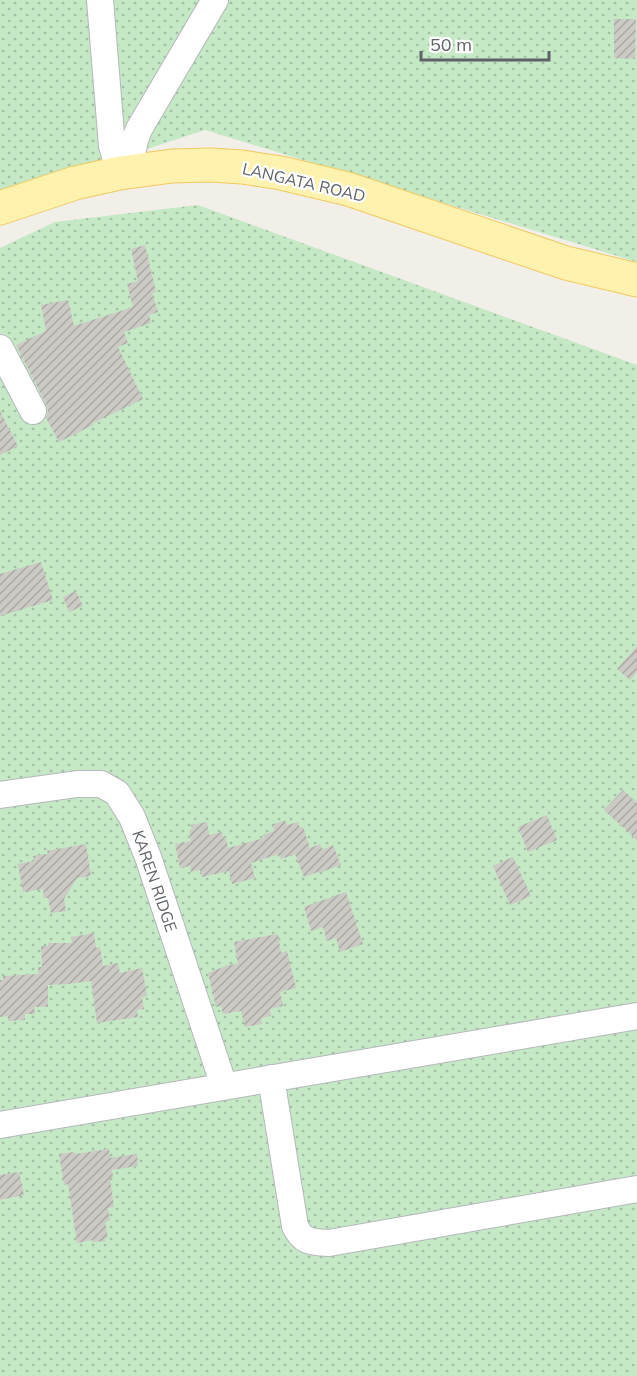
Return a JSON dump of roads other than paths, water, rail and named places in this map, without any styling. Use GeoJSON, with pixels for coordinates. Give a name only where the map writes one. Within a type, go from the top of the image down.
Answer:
{"type":"FeatureCollection","features":[{"type":"Feature","properties":{"kind":"main road","name":"LANGATA ROAD"},"geometry":{"type":"LineString","coordinates":[[0,208],[75,183],[126,173],[172,166],[242,167],[280,173],[348,189],[566,263],[637,280]]}},
{"type":"Feature","properties":{"kind":"main road","name":"LANGATA ROAD"},"geometry":{"type":"LineString","coordinates":[[566,263],[637,298]]}},
{"type":"Feature","properties":{"kind":"street"},"geometry":{"type":"LineString","coordinates":[[100,0],[112,146],[126,173]]}},
{"type":"Feature","properties":{"kind":"street"},"geometry":{"type":"LineString","coordinates":[[126,173],[139,129],[215,0]]}},
{"type":"Feature","properties":{"kind":"street"},"geometry":{"type":"LineString","coordinates":[[0,348],[33,411]]}},
{"type":"Feature","properties":{"kind":"street","name":"KAREN RIDGE"},"geometry":{"type":"LineString","coordinates":[[0,795],[77,784],[101,784],[117,793],[132,817],[148,857],[224,1086]]}},
{"type":"Feature","properties":{"kind":"street"},"geometry":{"type":"LineString","coordinates":[[0,1125],[637,1016]]}},
{"type":"Feature","properties":{"kind":"street"},"geometry":{"type":"LineString","coordinates":[[272,1078],[295,1226],[299,1235],[311,1242],[329,1243],[637,1189]]}}]}
